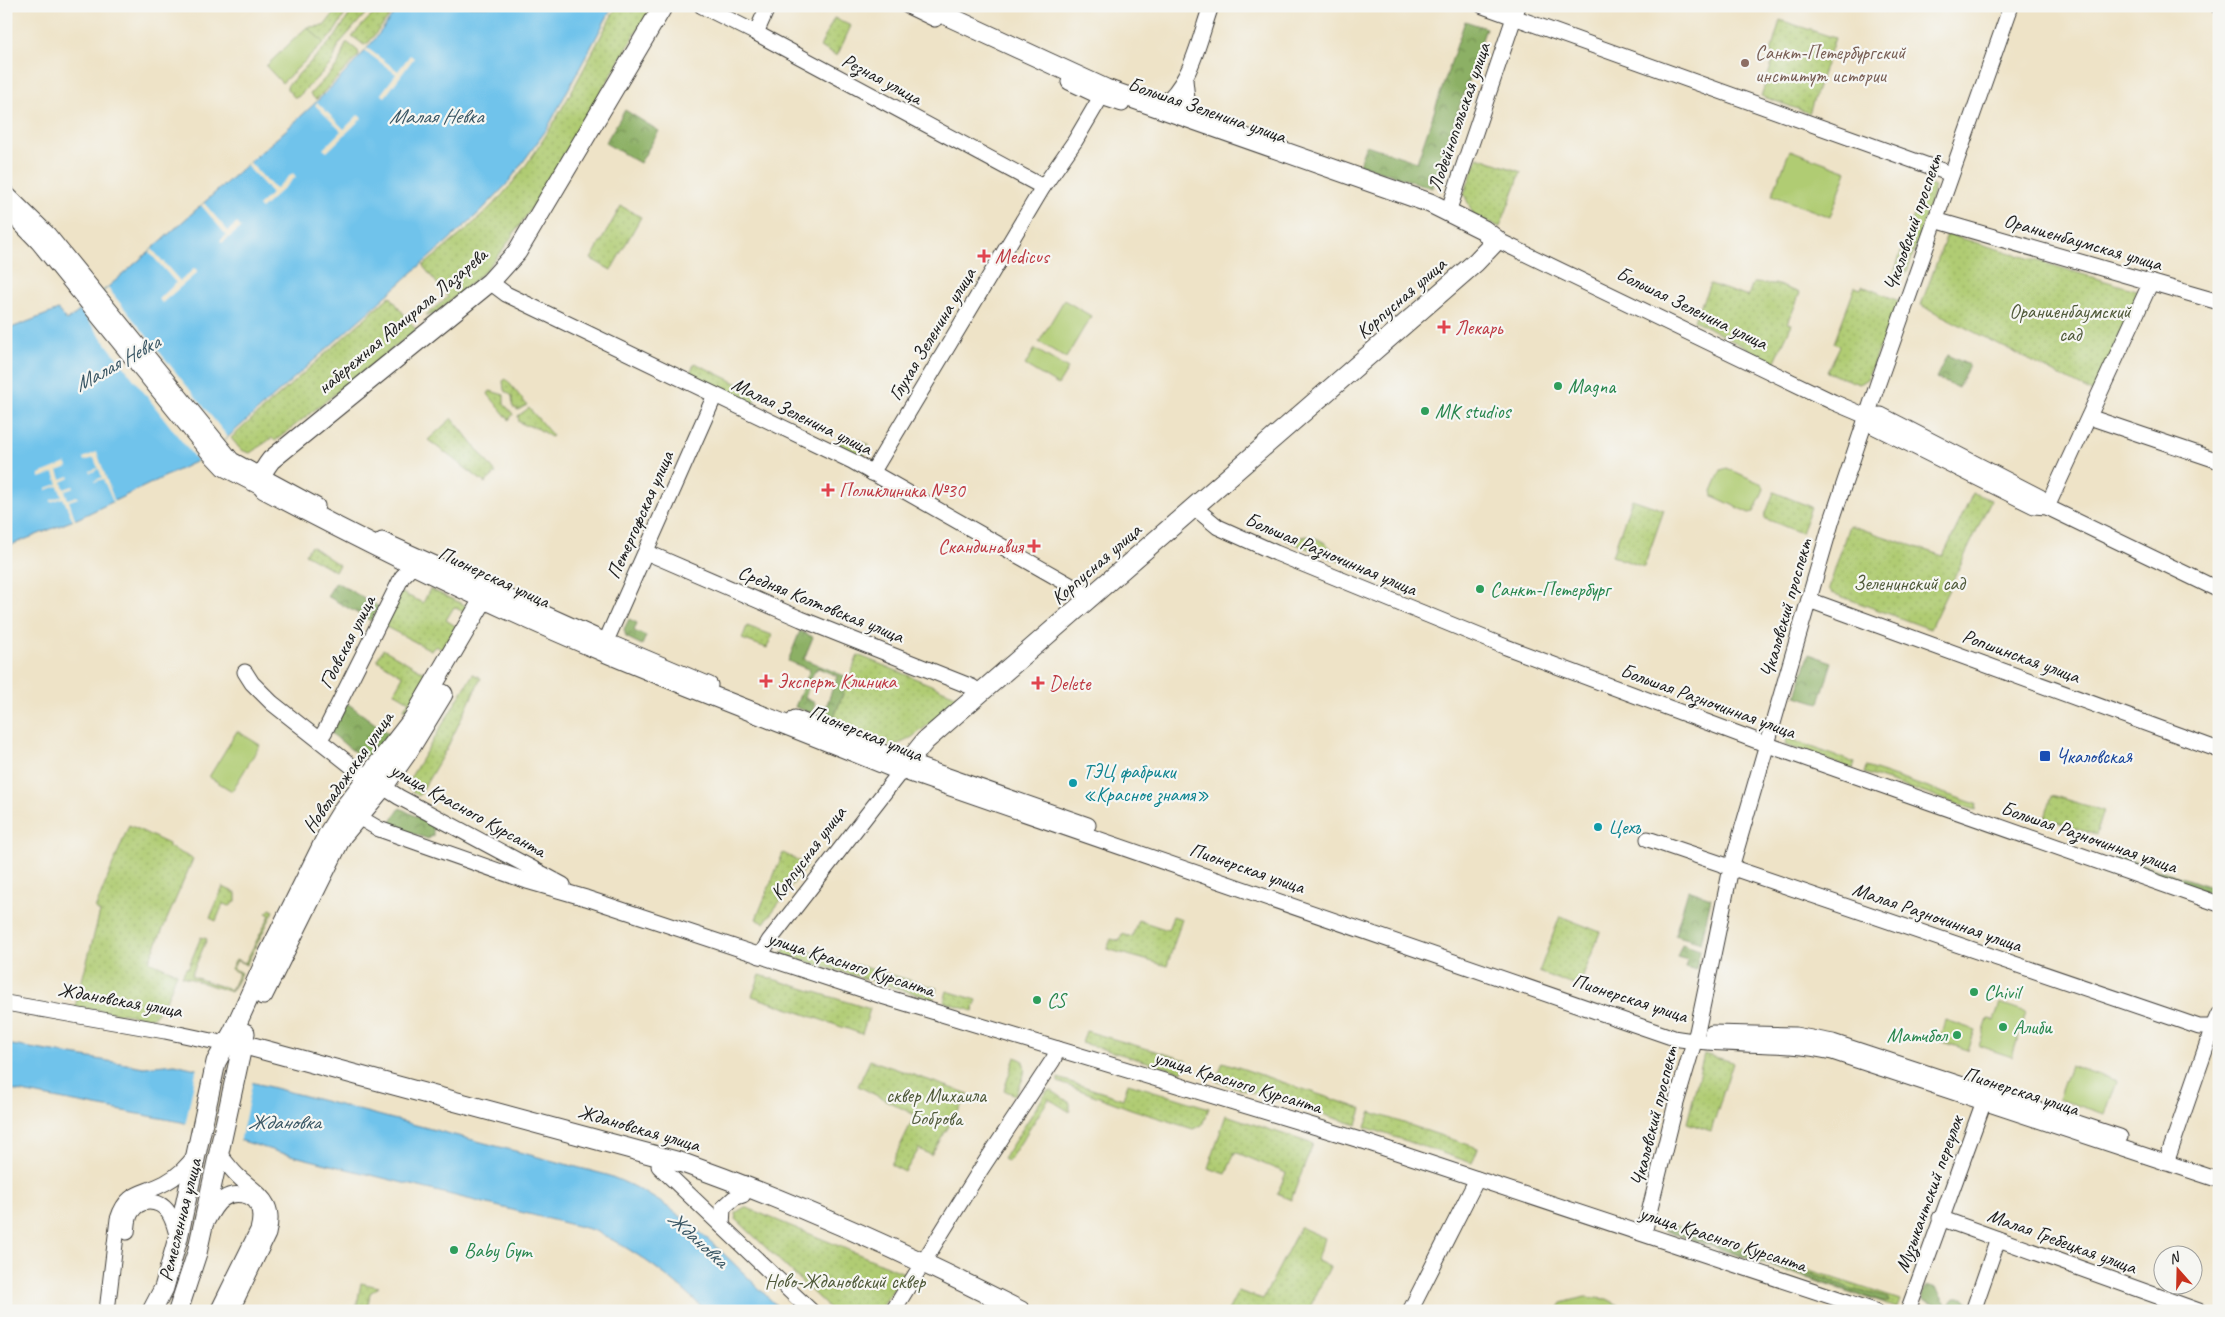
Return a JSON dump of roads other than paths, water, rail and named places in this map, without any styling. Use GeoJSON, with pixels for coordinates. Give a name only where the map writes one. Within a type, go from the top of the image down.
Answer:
{"type":"FeatureCollection","features":[{"type":"Feature","properties":{"kind":"main road","name":"набережная Адмирала Лазарева"},"geometry":{"type":"LineString","coordinates":[[262,483],[271,460],[490,282],[517,252],[663,6]]}},
{"type":"Feature","properties":{"kind":"main road","name":"Большая Зеленина улица"},"geometry":{"type":"LineString","coordinates":[[926,6],[1104,93],[1160,107],[1443,209],[1484,230],[1497,240]]}},
{"type":"Feature","properties":{"kind":"main road","name":"Корпусная улица"},"geometry":{"type":"LineString","coordinates":[[904,766],[926,741],[980,693],[1476,262],[1497,240]]}},
{"type":"Feature","properties":{"kind":"main road","name":"Пионерская улица"},"geometry":{"type":"LineString","coordinates":[[262,483],[414,565],[604,646],[904,766]]}},
{"type":"Feature","properties":{"kind":"main road","name":"Новоладожская улица"},"geometry":{"type":"LineString","coordinates":[[236,1052],[338,844],[351,813],[375,782],[395,745],[492,597]]}},
{"type":"Feature","properties":{"kind":"main road","name":"Ремесленная улица"},"geometry":{"type":"LineString","coordinates":[[155,1306],[164,1288],[178,1238],[216,1062],[236,1052]]}},
{"type":"Feature","properties":{"kind":"main road","name":"Ремесленная улица"},"geometry":{"type":"LineString","coordinates":[[178,1310],[192,1271],[221,1147],[236,1052]]}},
{"type":"Feature","properties":{"kind":"main road","name":"Ждановская улица"},"geometry":{"type":"LineString","coordinates":[[236,1052],[659,1166],[744,1195],[923,1265],[1003,1311]]}},
{"type":"Feature","properties":{"kind":"main road","name":"Ждановская улица"},"geometry":{"type":"LineString","coordinates":[[236,1052],[683,1163],[743,1184],[1021,1311]]}},
{"type":"Feature","properties":{"kind":"street","name":"Резная улица"},"geometry":{"type":"LineString","coordinates":[[702,6],[1043,187]]}},
{"type":"Feature","properties":{"kind":"street"},"geometry":{"type":"LineString","coordinates":[[756,33],[768,6]]}},
{"type":"Feature","properties":{"kind":"street","name":"Большая Зеленина улица"},"geometry":{"type":"LineString","coordinates":[[908,6],[1104,93],[1330,175],[1428,212],[1470,232],[1497,240],[1866,416],[1875,427],[2034,506],[2047,507],[2219,590]]}},
{"type":"Feature","properties":{"kind":"street"},"geometry":{"type":"LineString","coordinates":[[1160,107],[1175,94],[1185,80],[1211,6]]}},
{"type":"Feature","properties":{"kind":"street"},"geometry":{"type":"LineString","coordinates":[[1484,6],[1511,11],[1951,174]]}},
{"type":"Feature","properties":{"kind":"street","name":"Чкаловский проспект"},"geometry":{"type":"LineString","coordinates":[[1644,1234],[1676,1103],[1695,1037],[1731,868],[1832,520],[1866,416],[2011,6]]}},
{"type":"Feature","properties":{"kind":"street","name":"Лодейнопольская улица"},"geometry":{"type":"LineString","coordinates":[[1443,209],[1511,11]]}},
{"type":"Feature","properties":{"kind":"street"},"geometry":{"type":"LineString","coordinates":[[1185,80],[1189,118]]}},
{"type":"Feature","properties":{"kind":"street","name":"Глухая Зеленина улица"},"geometry":{"type":"LineString","coordinates":[[872,473],[1043,187],[1104,93]]}},
{"type":"Feature","properties":{"kind":"street"},"geometry":{"type":"LineString","coordinates":[[6,193],[48,234],[93,300]]}},
{"type":"Feature","properties":{"kind":"street"},"geometry":{"type":"LineString","coordinates":[[6,209],[93,300],[213,448],[223,468],[262,483]]}},
{"type":"Feature","properties":{"kind":"street","name":"Ораниенбаумская улица"},"geometry":{"type":"LineString","coordinates":[[1935,220],[2219,302]]}},
{"type":"Feature","properties":{"kind":"street","name":"Малая Зеленина улица"},"geometry":{"type":"LineString","coordinates":[[490,282],[506,294],[872,473],[1091,597]]}},
{"type":"Feature","properties":{"kind":"street"},"geometry":{"type":"LineString","coordinates":[[2047,507],[2151,282]]}},
{"type":"Feature","properties":{"kind":"street","name":"Петергофская улица"},"geometry":{"type":"LineString","coordinates":[[604,646],[715,395]]}},
{"type":"Feature","properties":{"kind":"street"},"geometry":{"type":"LineString","coordinates":[[2089,417],[2219,461]]}},
{"type":"Feature","properties":{"kind":"street"},"geometry":{"type":"LineString","coordinates":[[213,448],[237,463],[262,483]]}},
{"type":"Feature","properties":{"kind":"street"},"geometry":{"type":"LineString","coordinates":[[237,463],[259,460],[280,452]]}},
{"type":"Feature","properties":{"kind":"street","name":"Пионерская улица"},"geometry":{"type":"LineString","coordinates":[[262,483],[492,597]]}},
{"type":"Feature","properties":{"kind":"street","name":"Большая Разночинная улица"},"geometry":{"type":"LineString","coordinates":[[1195,508],[1218,527],[1379,596],[1506,647],[1768,745],[2219,904]]}},
{"type":"Feature","properties":{"kind":"street","name":"Средняя Колтовская улица"},"geometry":{"type":"LineString","coordinates":[[646,552],[801,619],[972,687],[980,693]]}},
{"type":"Feature","properties":{"kind":"street","name":"Гдовская улица"},"geometry":{"type":"LineString","coordinates":[[319,740],[402,577],[414,565]]}},
{"type":"Feature","properties":{"kind":"street","name":"Ропшинская улица"},"geometry":{"type":"LineString","coordinates":[[1809,600],[2219,750]]}},
{"type":"Feature","properties":{"kind":"street","name":"улица Красного Курсанта"},"geometry":{"type":"LineString","coordinates":[[245,672],[268,699],[375,782],[586,898]]}},
{"type":"Feature","properties":{"kind":"street","name":"Пионерская улица"},"geometry":{"type":"LineString","coordinates":[[904,766],[1133,841],[1144,856]]}},
{"type":"Feature","properties":{"kind":"street","name":"Пионерская улица"},"geometry":{"type":"LineString","coordinates":[[904,766],[1144,856],[1674,1038],[1695,1037],[1818,1049],[1986,1097],[2168,1158],[2219,1180]]}},
{"type":"Feature","properties":{"kind":"street","name":"Корпусная улица"},"geometry":{"type":"LineString","coordinates":[[760,956],[786,919],[904,766]]}},
{"type":"Feature","properties":{"kind":"street","name":"улица Красного Курсанта"},"geometry":{"type":"LineString","coordinates":[[351,813],[379,829],[527,881],[586,898],[760,956],[1058,1049],[1353,1138],[1875,1311]]}},
{"type":"Feature","properties":{"kind":"street"},"geometry":{"type":"LineString","coordinates":[[438,849],[449,840],[451,834],[450,824]]}},
{"type":"Feature","properties":{"kind":"street","name":"Малая Разночинная улица"},"geometry":{"type":"LineString","coordinates":[[1648,839],[2199,1027],[2217,1023]]}},
{"type":"Feature","properties":{"kind":"street","name":"Пионерская улица"},"geometry":{"type":"LineString","coordinates":[[1441,959],[1458,958],[1485,968],[1499,968],[1677,1029],[1695,1037]]}},
{"type":"Feature","properties":{"kind":"street","name":"Ждановская улица"},"geometry":{"type":"LineString","coordinates":[[6,1003],[165,1031],[236,1052]]}},
{"type":"Feature","properties":{"kind":"street"},"geometry":{"type":"LineString","coordinates":[[2168,1158],[2217,1023]]}},
{"type":"Feature","properties":{"kind":"street"},"geometry":{"type":"LineString","coordinates":[[893,1311],[981,1169],[1054,1060],[1058,1049]]}},
{"type":"Feature","properties":{"kind":"street","name":"Музыкантский переулок"},"geometry":{"type":"LineString","coordinates":[[1908,1311],[1940,1218],[1986,1097]]}},
{"type":"Feature","properties":{"kind":"street"},"geometry":{"type":"LineString","coordinates":[[107,1311],[118,1219],[122,1206],[129,1198],[164,1184],[177,1176],[188,1166],[199,1144]]}},
{"type":"Feature","properties":{"kind":"street"},"geometry":{"type":"LineString","coordinates":[[221,1147],[240,1178],[263,1197],[270,1208],[271,1220],[268,1234],[231,1311]]}},
{"type":"Feature","properties":{"kind":"street","name":"Пионерская улица"},"geometry":{"type":"LineString","coordinates":[[2168,1158],[2219,1170]]}},
{"type":"Feature","properties":{"kind":"street"},"geometry":{"type":"LineString","coordinates":[[659,1166],[812,1311]]}},
{"type":"Feature","properties":{"kind":"street"},"geometry":{"type":"LineString","coordinates":[[1410,1311],[1477,1178]]}},
{"type":"Feature","properties":{"kind":"street"},"geometry":{"type":"LineString","coordinates":[[202,1229],[213,1209],[224,1198],[237,1194],[250,1197],[258,1206],[260,1219],[258,1230],[218,1311]]}},
{"type":"Feature","properties":{"kind":"street"},"geometry":{"type":"LineString","coordinates":[[722,1226],[723,1208],[734,1198],[744,1195]]}},
{"type":"Feature","properties":{"kind":"street"},"geometry":{"type":"LineString","coordinates":[[116,1311],[128,1222],[131,1213],[138,1205],[148,1201],[158,1203],[167,1210],[173,1221],[178,1238]]}},
{"type":"Feature","properties":{"kind":"street","name":"Малая Гребецкая улица"},"geometry":{"type":"LineString","coordinates":[[1940,1218],[2199,1311]]}},
{"type":"Feature","properties":{"kind":"street"},"geometry":{"type":"LineString","coordinates":[[1974,1311],[1998,1239]]}},
{"type":"Feature","properties":{"kind":"water","name":"Малая Невка"},"geometry":{"type":"Polygon","coordinates":[[[399,6],[613,6],[547,129],[507,184],[479,213],[228,437],[197,461],[79,518],[6,547],[6,330],[58,310],[67,321],[89,303],[323,95],[363,53],[399,6]]]}},
{"type":"Feature","properties":{"kind":"water","name":"Ждановка"},"geometry":{"type":"Polygon","coordinates":[[[6,1044],[144,1067],[175,1064],[259,1084],[607,1175],[633,1186],[680,1216],[722,1252],[782,1311],[706,1311],[653,1266],[624,1246],[593,1230],[278,1152],[181,1122],[6,1089],[6,1044]]]}},
{"type":"Feature","properties":{"kind":"place","name":"Санкт-Петербургский институт истории"},"geometry":{"type":"Point","coordinates":[1745,63]}},
{"type":"Feature","properties":{"kind":"place","name":"Medicus"},"geometry":{"type":"Point","coordinates":[984,256]}},
{"type":"Feature","properties":{"kind":"place","name":"Лекарь"},"geometry":{"type":"Point","coordinates":[1444,327]}},
{"type":"Feature","properties":{"kind":"place","name":"Magna"},"geometry":{"type":"Point","coordinates":[1558,386]}},
{"type":"Feature","properties":{"kind":"place","name":"MK studios"},"geometry":{"type":"Point","coordinates":[1425,411]}},
{"type":"Feature","properties":{"kind":"place","name":"Поликлиника №30"},"geometry":{"type":"Point","coordinates":[828,490]}},
{"type":"Feature","properties":{"kind":"place","name":"Скандинавия"},"geometry":{"type":"Point","coordinates":[1034,546]}},
{"type":"Feature","properties":{"kind":"place","name":"Санкт-Петербург"},"geometry":{"type":"Point","coordinates":[1480,589]}},
{"type":"Feature","properties":{"kind":"place","name":"Эксперт Клиника"},"geometry":{"type":"Point","coordinates":[766,681]}},
{"type":"Feature","properties":{"kind":"place","name":"Delete"},"geometry":{"type":"Point","coordinates":[1038,683]}},
{"type":"Feature","properties":{"kind":"place","name":"Чкаловская"},"geometry":{"type":"Point","coordinates":[2045,756]}},
{"type":"Feature","properties":{"kind":"place","name":"ТЭЦ фабрики «Красное знамя»"},"geometry":{"type":"Point","coordinates":[1073,783]}},
{"type":"Feature","properties":{"kind":"place","name":"Цехъ"},"geometry":{"type":"Point","coordinates":[1598,827]}},
{"type":"Feature","properties":{"kind":"place","name":"Chivil"},"geometry":{"type":"Point","coordinates":[1974,992]}},
{"type":"Feature","properties":{"kind":"place","name":"CS"},"geometry":{"type":"Point","coordinates":[1037,1000]}},
{"type":"Feature","properties":{"kind":"place","name":"Алиби"},"geometry":{"type":"Point","coordinates":[2003,1027]}},
{"type":"Feature","properties":{"kind":"place","name":"Матчбол"},"geometry":{"type":"Point","coordinates":[1957,1035]}},
{"type":"Feature","properties":{"kind":"place","name":"Baby Gym"},"geometry":{"type":"Point","coordinates":[454,1250]}},
{"type":"Feature","properties":{"kind":"park label","name":"Ораниенбаумский сад"},"geometry":{"type":"Point","coordinates":[2070,322]}},
{"type":"Feature","properties":{"kind":"park label","name":"Зеленинский сад"},"geometry":{"type":"Point","coordinates":[1909,583]}},
{"type":"Feature","properties":{"kind":"park label","name":"сквер Михаила Боброва"},"geometry":{"type":"Point","coordinates":[936,1106]}},
{"type":"Feature","properties":{"kind":"park label","name":"Ново-Ждановский сквер"},"geometry":{"type":"Point","coordinates":[845,1281]}}]}
